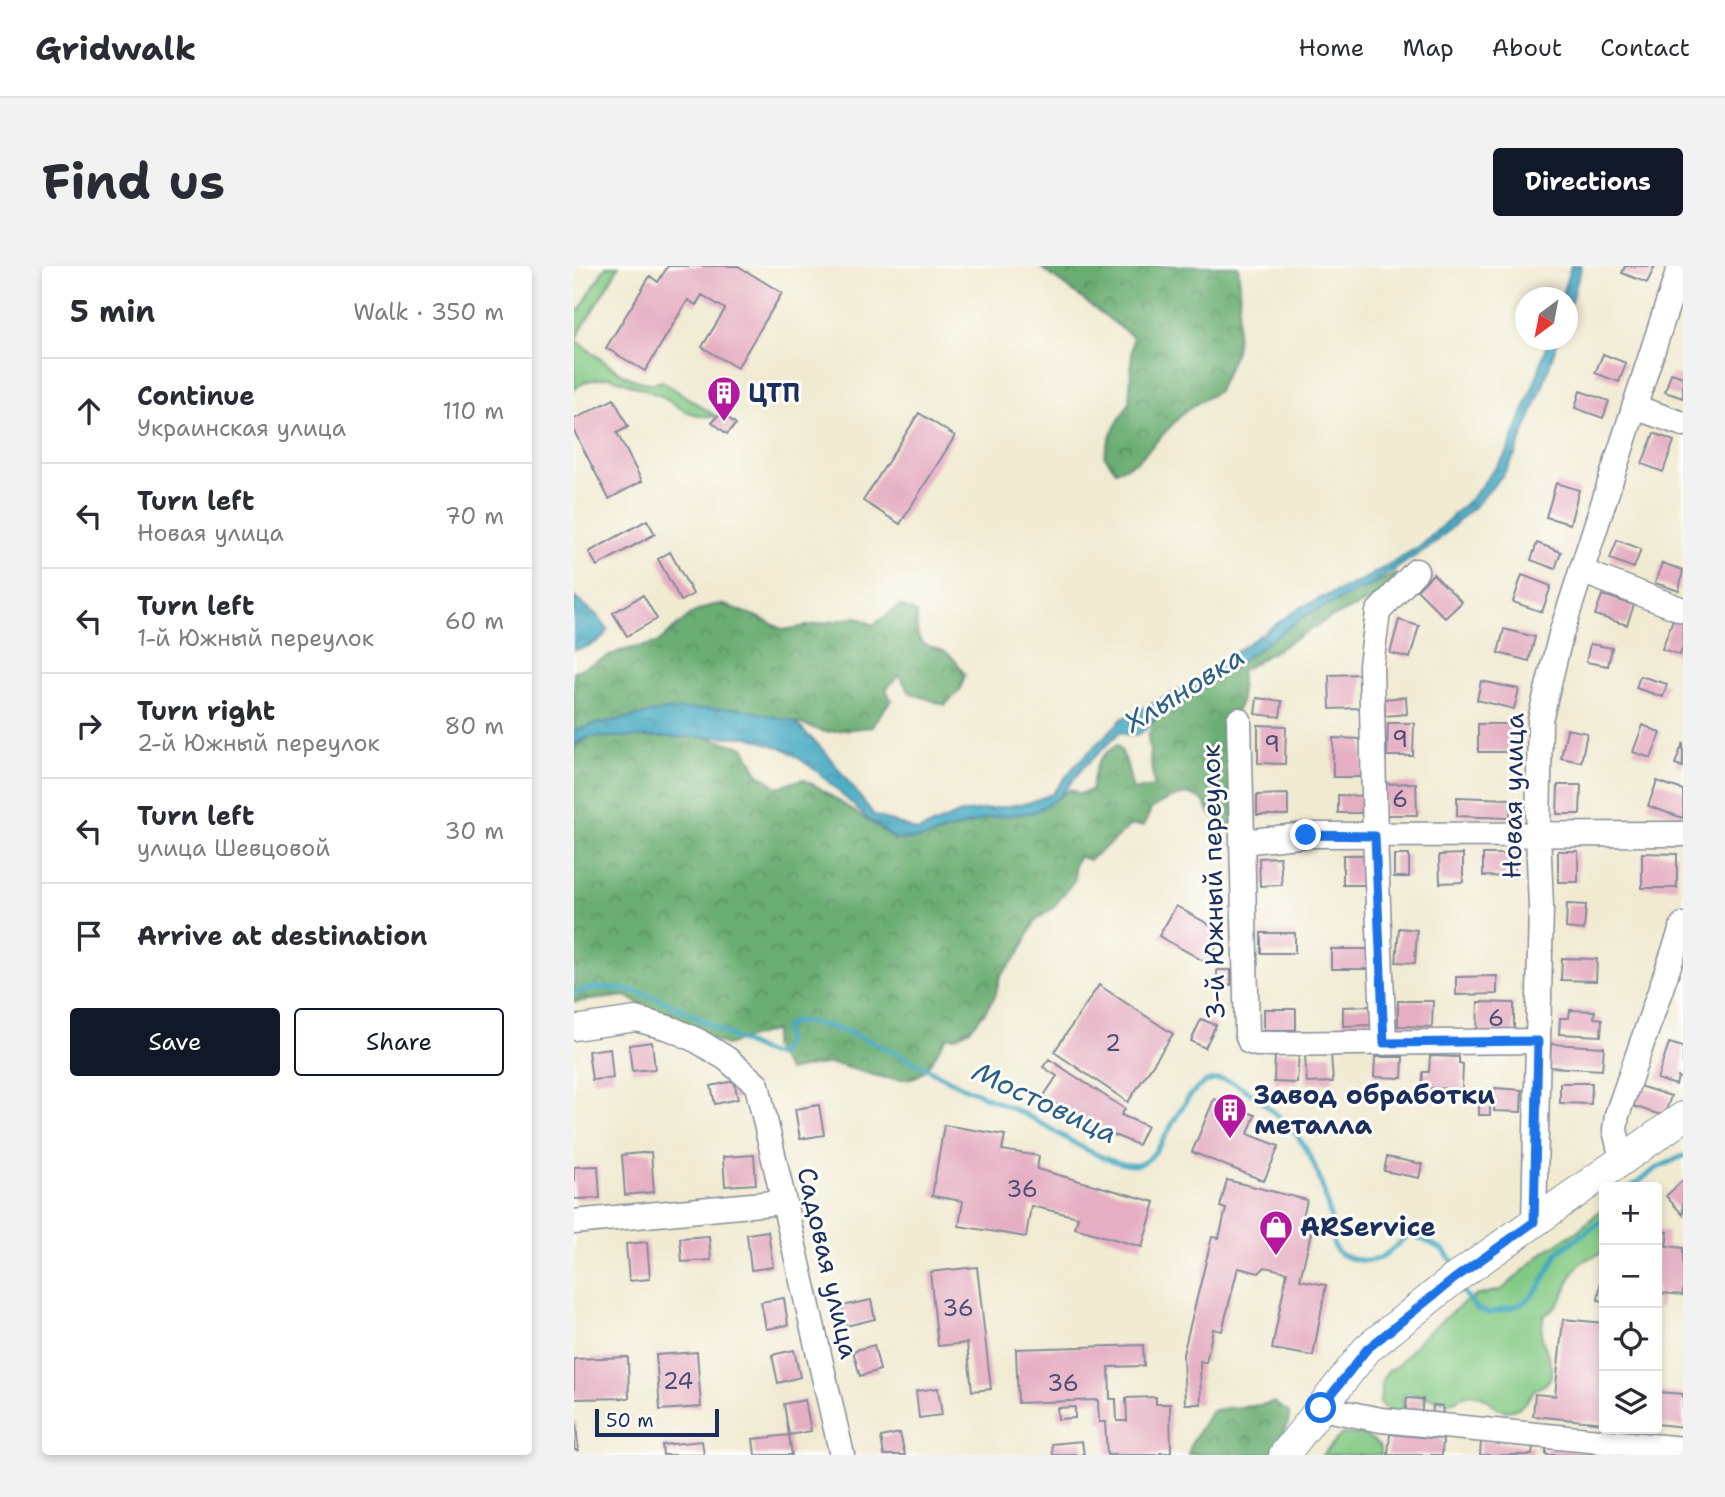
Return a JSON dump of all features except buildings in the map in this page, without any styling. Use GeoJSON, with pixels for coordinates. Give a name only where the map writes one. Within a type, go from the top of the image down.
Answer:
{"type":"FeatureCollection","features":[{"type":"Feature","properties":{"kind":"main road"},"geometry":{"type":"LineString","coordinates":[[1284,1455],[1367,1349],[1461,1274],[1683,1117]]}},
{"type":"Feature","properties":{"kind":"street","name":"Новая улица"},"geometry":{"type":"LineString","coordinates":[[1534,1222],[1541,907],[1538,833],[1540,720],[1581,571],[1680,266]]}},
{"type":"Feature","properties":{"kind":"street"},"geometry":{"type":"LineString","coordinates":[[1634,407],[1683,424]]}},
{"type":"Feature","properties":{"kind":"street"},"geometry":{"type":"LineString","coordinates":[[1416,571],[1378,612],[1371,665],[1384,1043],[1538,1041]]}},
{"type":"Feature","properties":{"kind":"street"},"geometry":{"type":"LineString","coordinates":[[1581,571],[1683,610]]}},
{"type":"Feature","properties":{"kind":"street","name":"3-й Южный переулок"},"geometry":{"type":"LineString","coordinates":[[1239,720],[1247,1034],[1250,1042],[1384,1043]]}},
{"type":"Feature","properties":{"kind":"street"},"geometry":{"type":"LineString","coordinates":[[1242,842],[1306,835],[1683,834]]}},
{"type":"Feature","properties":{"kind":"street"},"geometry":{"type":"LineString","coordinates":[[1622,1159],[1615,1130],[1617,1115],[1683,925]]}},
{"type":"Feature","properties":{"kind":"street","name":"Садовая улица"},"geometry":{"type":"LineString","coordinates":[[574,1028],[636,1018],[672,1028],[727,1059],[757,1085],[842,1455]]}},
{"type":"Feature","properties":{"kind":"street"},"geometry":{"type":"LineString","coordinates":[[574,1222],[783,1202]]}},
{"type":"Feature","properties":{"kind":"street"},"geometry":{"type":"LineString","coordinates":[[1321,1408],[1381,1420],[1683,1449]]}},
{"type":"Feature","properties":{"kind":"green space"},"geometry":{"type":"Polygon","coordinates":[[[606,266],[619,266],[575,340],[628,377],[651,383],[662,381],[717,417],[685,411],[659,395],[610,377],[587,381],[574,389],[574,308],[579,311],[606,266]]]}},
{"type":"Feature","properties":{"kind":"green space"},"geometry":{"type":"Polygon","coordinates":[[[1039,266],[1238,266],[1240,285],[1236,351],[1218,391],[1186,410],[1138,461],[1116,471],[1104,455],[1112,432],[1129,403],[1133,337],[1039,266]]]}},
{"type":"Feature","properties":{"kind":"green space"},"geometry":{"type":"Polygon","coordinates":[[[1396,574],[1395,587],[1383,595],[1330,618],[1241,671],[1241,702],[1230,724],[1234,820],[1226,828],[1212,816],[1201,800],[1193,795],[1181,795],[1151,809],[1144,826],[1129,826],[1089,860],[1078,856],[1074,866],[1075,879],[1053,908],[1035,921],[1019,954],[1000,976],[995,996],[985,1012],[970,1029],[956,1037],[947,1037],[929,1064],[917,1076],[907,1079],[885,1078],[831,1064],[788,1071],[772,1046],[775,1030],[726,1045],[673,1024],[626,996],[574,1002],[574,747],[589,737],[702,736],[744,747],[757,772],[777,787],[803,779],[897,840],[924,838],[988,818],[1034,812],[1071,789],[1079,794],[1091,790],[1100,760],[1117,745],[1126,760],[1133,790],[1154,787],[1148,736],[1157,713],[1182,703],[1306,615],[1396,574]]]}},
{"type":"Feature","properties":{"kind":"green space"},"geometry":{"type":"Polygon","coordinates":[[[721,604],[784,630],[858,617],[873,625],[900,606],[917,613],[918,636],[921,642],[951,656],[965,675],[960,690],[945,705],[910,693],[899,675],[886,689],[891,700],[871,727],[825,732],[795,722],[596,724],[574,731],[574,672],[620,651],[657,643],[691,614],[721,604]]]}},
{"type":"Feature","properties":{"kind":"green space"},"geometry":{"type":"Polygon","coordinates":[[[1599,1212],[1599,1254],[1578,1266],[1558,1304],[1544,1315],[1541,1334],[1551,1373],[1544,1385],[1535,1389],[1518,1408],[1508,1411],[1473,1394],[1450,1403],[1408,1393],[1404,1395],[1403,1408],[1399,1414],[1387,1412],[1380,1404],[1382,1380],[1423,1336],[1463,1303],[1475,1296],[1503,1289],[1545,1251],[1579,1230],[1599,1212]]]}},
{"type":"Feature","properties":{"kind":"green space"},"geometry":{"type":"Polygon","coordinates":[[[1273,1402],[1289,1412],[1289,1418],[1283,1435],[1270,1455],[1188,1455],[1192,1442],[1211,1411],[1273,1402]]]}},
{"type":"Feature","properties":{"kind":"green space"},"geometry":{"type":"Polygon","coordinates":[[[1342,1434],[1368,1437],[1381,1448],[1381,1455],[1322,1455],[1342,1434]]]}},
{"type":"Feature","properties":{"kind":"water"},"geometry":{"type":"Polygon","coordinates":[[[1571,266],[1582,266],[1575,287],[1564,287],[1571,266]]]}},
{"type":"Feature","properties":{"kind":"water","name":"Хлыновка"},"geometry":{"type":"Polygon","coordinates":[[[1545,350],[1555,350],[1515,455],[1502,476],[1477,504],[1435,543],[1368,587],[1306,615],[1182,703],[1157,713],[1139,734],[1131,736],[1120,732],[1082,769],[1058,798],[1034,812],[988,818],[924,838],[897,840],[868,819],[818,772],[787,750],[749,737],[589,737],[574,745],[574,731],[596,724],[667,710],[739,708],[795,722],[827,754],[874,815],[918,831],[961,813],[1028,803],[1052,794],[1074,767],[1123,718],[1187,686],[1299,608],[1364,579],[1423,544],[1473,496],[1507,453],[1545,350]]]}},
{"type":"Feature","properties":{"kind":"water"},"geometry":{"type":"Polygon","coordinates":[[[574,597],[598,616],[608,630],[594,644],[574,650],[574,597]]]}},
{"type":"Feature","properties":{"kind":"waterway","name":"Мостовица"},"geometry":{"type":"LineString","coordinates":[[574,993],[599,988],[624,989],[649,996],[769,1054],[777,1055],[783,1049],[786,1040],[785,1028],[789,1023],[808,1023],[853,1034],[1020,1112],[1093,1153],[1133,1165],[1146,1161],[1158,1149],[1189,1097],[1202,1085],[1218,1080],[1238,1085],[1279,1117],[1304,1145],[1321,1184],[1330,1215],[1333,1243],[1340,1254],[1373,1260],[1382,1257],[1411,1234],[1442,1249],[1456,1265]]}},
{"type":"Feature","properties":{"kind":"waterway","name":"Мостовица"},"geometry":{"type":"LineString","coordinates":[[1638,1182],[1657,1168],[1683,1156]]}},
{"type":"Feature","properties":{"kind":"waterway","name":"Мостовица"},"geometry":{"type":"LineString","coordinates":[[1459,1288],[1477,1309],[1489,1313],[1520,1305],[1540,1286],[1558,1252],[1599,1223]]}},
{"type":"Feature","properties":{"kind":"place","name":"ЦТП"},"geometry":{"type":"Point","coordinates":[724,423]}},
{"type":"Feature","properties":{"kind":"place","name":"Завод обработки металла"},"geometry":{"type":"Point","coordinates":[1230,1140]}},
{"type":"Feature","properties":{"kind":"place","name":"ARService"},"geometry":{"type":"Point","coordinates":[1276,1257]}},
{"type":"Feature","properties":{"kind":"route"},"geometry":{"type":"LineString","coordinates":[[1306,835],[1375,836],[1384,1043],[1538,1041],[1534,1222],[1454,1279],[1367,1349],[1321,1408]]}}]}
